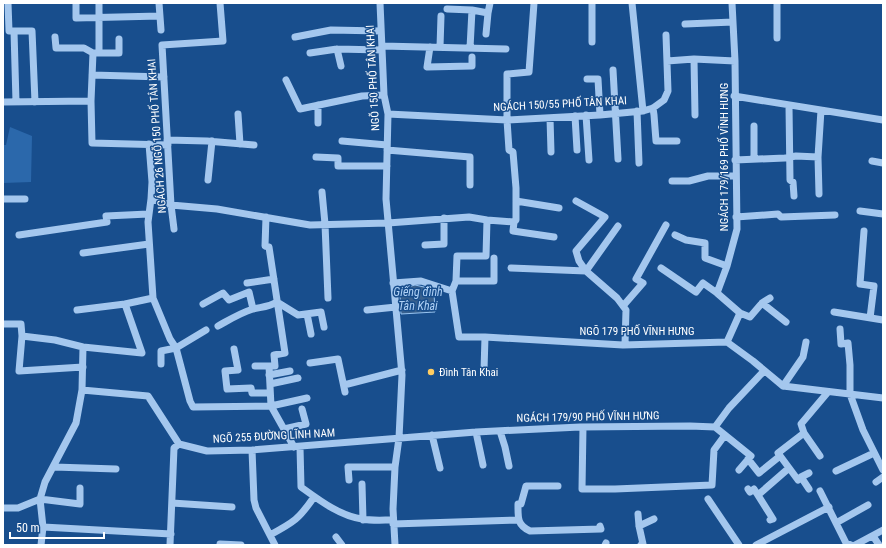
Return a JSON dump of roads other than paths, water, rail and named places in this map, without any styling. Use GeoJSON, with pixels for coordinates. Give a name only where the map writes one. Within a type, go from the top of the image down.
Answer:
{"type":"FeatureCollection","features":[{"type":"Feature","properties":{"kind":"street"},"geometry":{"type":"LineString","coordinates":[[8,3],[9,31],[32,31],[35,102]]}},
{"type":"Feature","properties":{"kind":"street"},"geometry":{"type":"LineString","coordinates":[[76,3],[76,18],[160,16]]}},
{"type":"Feature","properties":{"kind":"street"},"geometry":{"type":"LineString","coordinates":[[99,3],[96,53],[92,75],[92,143],[148,144],[168,142],[212,142],[254,145]]}},
{"type":"Feature","properties":{"kind":"street"},"geometry":{"type":"LineString","coordinates":[[159,3],[161,30]]}},
{"type":"Feature","properties":{"kind":"street","name":"NGÁCH 26 NGÕ 150 PHỐ TÂN KHAI"},"geometry":{"type":"LineString","coordinates":[[174,229],[171,205],[162,45],[223,41],[220,3]]}},
{"type":"Feature","properties":{"kind":"street","name":"NGÕ 150 PHỐ TÂN KHAI"},"geometry":{"type":"LineString","coordinates":[[380,3],[384,95],[388,114],[386,199],[388,223]]}},
{"type":"Feature","properties":{"kind":"street"},"geometry":{"type":"LineString","coordinates":[[486,34],[490,3]]}},
{"type":"Feature","properties":{"kind":"street"},"geometry":{"type":"LineString","coordinates":[[534,3],[529,72],[507,71],[507,120],[509,150],[513,152],[516,201],[516,220],[514,222],[513,231],[554,237]]}},
{"type":"Feature","properties":{"kind":"street"},"geometry":{"type":"LineString","coordinates":[[592,3],[592,42]]}},
{"type":"Feature","properties":{"kind":"street"},"geometry":{"type":"LineString","coordinates":[[632,3],[640,111],[640,163]]}},
{"type":"Feature","properties":{"kind":"street","name":"NGÁCH 179/169 PHỐ VĨNH HƯNG"},"geometry":{"type":"LineString","coordinates":[[717,293],[727,266],[737,229],[734,96],[735,61],[732,3]]}},
{"type":"Feature","properties":{"kind":"street"},"geometry":{"type":"LineString","coordinates":[[777,3],[777,38]]}},
{"type":"Feature","properties":{"kind":"street"},"geometry":{"type":"LineString","coordinates":[[446,9],[472,10],[488,13]]}},
{"type":"Feature","properties":{"kind":"street"},"geometry":{"type":"LineString","coordinates":[[470,48],[472,10]]}},
{"type":"Feature","properties":{"kind":"street"},"geometry":{"type":"LineString","coordinates":[[440,47],[441,16]]}},
{"type":"Feature","properties":{"kind":"street"},"geometry":{"type":"LineString","coordinates":[[685,24],[733,22]]}},
{"type":"Feature","properties":{"kind":"street"},"geometry":{"type":"LineString","coordinates":[[295,37],[331,30],[381,31]]}},
{"type":"Feature","properties":{"kind":"street"},"geometry":{"type":"LineString","coordinates":[[14,31],[16,102]]}},
{"type":"Feature","properties":{"kind":"street"},"geometry":{"type":"LineString","coordinates":[[666,35],[667,95],[660,104],[653,108],[656,141],[677,141]]}},
{"type":"Feature","properties":{"kind":"street"},"geometry":{"type":"LineString","coordinates":[[55,37],[56,48],[84,48],[96,53],[118,53],[119,39]]}},
{"type":"Feature","properties":{"kind":"street"},"geometry":{"type":"LineString","coordinates":[[310,53],[337,49],[430,47],[506,49]]}},
{"type":"Feature","properties":{"kind":"street"},"geometry":{"type":"LineString","coordinates":[[430,47],[427,67],[472,66],[472,57]]}},
{"type":"Feature","properties":{"kind":"street"},"geometry":{"type":"LineString","coordinates":[[337,49],[340,66]]}},
{"type":"Feature","properties":{"kind":"street"},"geometry":{"type":"LineString","coordinates":[[667,61],[694,59],[735,61]]}},
{"type":"Feature","properties":{"kind":"street"},"geometry":{"type":"LineString","coordinates":[[694,59],[695,115]]}},
{"type":"Feature","properties":{"kind":"street"},"geometry":{"type":"LineString","coordinates":[[613,70],[618,159]]}},
{"type":"Feature","properties":{"kind":"street"},"geometry":{"type":"LineString","coordinates":[[92,75],[164,77]]}},
{"type":"Feature","properties":{"kind":"street"},"geometry":{"type":"LineString","coordinates":[[587,79],[598,79],[600,115]]}},
{"type":"Feature","properties":{"kind":"street"},"geometry":{"type":"LineString","coordinates":[[286,80],[300,109],[362,96],[384,95]]}},
{"type":"Feature","properties":{"kind":"street"},"geometry":{"type":"LineString","coordinates":[[734,96],[883,120]]}},
{"type":"Feature","properties":{"kind":"street"},"geometry":{"type":"LineString","coordinates":[[3,102],[91,101]]}},
{"type":"Feature","properties":{"kind":"street"},"geometry":{"type":"LineString","coordinates":[[318,105],[318,123]]}},
{"type":"Feature","properties":{"kind":"street"},"geometry":{"type":"LineString","coordinates":[[789,106],[790,180],[793,182],[794,196]]}},
{"type":"Feature","properties":{"kind":"street","name":"NGÁCH 150/55 PHỐ TÂN KHAI"},"geometry":{"type":"LineString","coordinates":[[388,114],[507,120],[600,115],[640,111],[653,108]]}},
{"type":"Feature","properties":{"kind":"street"},"geometry":{"type":"LineString","coordinates":[[819,194],[818,157],[821,110]]}},
{"type":"Feature","properties":{"kind":"street"},"geometry":{"type":"LineString","coordinates":[[238,114],[240,144]]}},
{"type":"Feature","properties":{"kind":"street"},"geometry":{"type":"LineString","coordinates":[[586,115],[589,160]]}},
{"type":"Feature","properties":{"kind":"street"},"geometry":{"type":"LineString","coordinates":[[575,116],[577,150]]}},
{"type":"Feature","properties":{"kind":"street"},"geometry":{"type":"LineString","coordinates":[[550,118],[551,152]]}},
{"type":"Feature","properties":{"kind":"street"},"geometry":{"type":"LineString","coordinates":[[754,126],[754,159]]}},
{"type":"Feature","properties":{"kind":"street"},"geometry":{"type":"LineString","coordinates":[[342,141],[387,148],[470,157],[470,185]]}},
{"type":"Feature","properties":{"kind":"street"},"geometry":{"type":"LineString","coordinates":[[208,180],[212,142]]}},
{"type":"Feature","properties":{"kind":"street"},"geometry":{"type":"LineString","coordinates":[[148,144],[152,182],[148,214],[149,244],[154,298],[170,339],[176,348],[190,401],[193,407],[271,406],[307,398]]}},
{"type":"Feature","properties":{"kind":"street"},"geometry":{"type":"LineString","coordinates":[[735,160],[796,156],[818,157]]}},
{"type":"Feature","properties":{"kind":"street"},"geometry":{"type":"LineString","coordinates":[[316,157],[338,158],[338,166],[387,166]]}},
{"type":"Feature","properties":{"kind":"street"},"geometry":{"type":"LineString","coordinates":[[872,161],[883,163]]}},
{"type":"Feature","properties":{"kind":"street"},"geometry":{"type":"LineString","coordinates":[[672,181],[689,181],[708,176],[735,176]]}},
{"type":"Feature","properties":{"kind":"street"},"geometry":{"type":"LineString","coordinates":[[322,192],[328,298]]}},
{"type":"Feature","properties":{"kind":"street"},"geometry":{"type":"LineString","coordinates":[[3,199],[25,198]]}},
{"type":"Feature","properties":{"kind":"street"},"geometry":{"type":"LineString","coordinates":[[151,199],[171,205],[217,209],[310,225],[388,223],[469,217],[514,222]]}},
{"type":"Feature","properties":{"kind":"street"},"geometry":{"type":"LineString","coordinates":[[516,201],[559,208]]}},
{"type":"Feature","properties":{"kind":"street"},"geometry":{"type":"LineString","coordinates":[[576,202],[604,217],[576,252],[579,261],[586,270],[617,298],[626,310],[625,344]]}},
{"type":"Feature","properties":{"kind":"street"},"geometry":{"type":"LineString","coordinates":[[860,211],[883,214]]}},
{"type":"Feature","properties":{"kind":"street"},"geometry":{"type":"LineString","coordinates":[[19,235],[107,222],[106,216],[148,214]]}},
{"type":"Feature","properties":{"kind":"street"},"geometry":{"type":"LineString","coordinates":[[736,217],[778,214],[781,217],[834,215]]}},
{"type":"Feature","properties":{"kind":"street"},"geometry":{"type":"LineString","coordinates":[[255,366],[275,366],[274,355],[285,353],[269,247],[265,246],[266,217]]}},
{"type":"Feature","properties":{"kind":"street"},"geometry":{"type":"LineString","coordinates":[[425,245],[444,244],[444,218]]}},
{"type":"Feature","properties":{"kind":"street"},"geometry":{"type":"LineString","coordinates":[[393,283],[421,281],[452,291],[456,281],[457,256],[486,256],[487,220]]}},
{"type":"Feature","properties":{"kind":"street"},"geometry":{"type":"LineString","coordinates":[[388,223],[402,370],[399,438],[395,467],[393,522],[395,545]]}},
{"type":"Feature","properties":{"kind":"street"},"geometry":{"type":"LineString","coordinates":[[623,306],[643,284],[636,279],[666,225]]}},
{"type":"Feature","properties":{"kind":"street"},"geometry":{"type":"LineString","coordinates":[[586,270],[618,226]]}},
{"type":"Feature","properties":{"kind":"street"},"geometry":{"type":"LineString","coordinates":[[864,231],[860,284],[874,286],[870,318]]}},
{"type":"Feature","properties":{"kind":"street"},"geometry":{"type":"LineString","coordinates":[[675,235],[686,240],[705,243],[705,258],[727,266]]}},
{"type":"Feature","properties":{"kind":"street"},"geometry":{"type":"LineString","coordinates":[[83,253],[149,244]]}},
{"type":"Feature","properties":{"kind":"street"},"geometry":{"type":"LineString","coordinates":[[456,281],[494,281],[494,258]]}},
{"type":"Feature","properties":{"kind":"street"},"geometry":{"type":"LineString","coordinates":[[511,268],[586,270]]}},
{"type":"Feature","properties":{"kind":"street"},"geometry":{"type":"LineString","coordinates":[[661,268],[696,292],[703,283],[740,313],[750,317],[762,303],[770,298]]}},
{"type":"Feature","properties":{"kind":"street"},"geometry":{"type":"LineString","coordinates":[[247,283],[274,278]]}},
{"type":"Feature","properties":{"kind":"street","name":"NGÕ 179 PHỐ VĨNH HƯNG"},"geometry":{"type":"LineString","coordinates":[[452,291],[458,337],[625,344],[727,342]]}},
{"type":"Feature","properties":{"kind":"street"},"geometry":{"type":"LineString","coordinates":[[203,304],[223,292],[229,300],[249,292],[252,309]]}},
{"type":"Feature","properties":{"kind":"street"},"geometry":{"type":"LineString","coordinates":[[77,310],[125,304],[154,298]]}},
{"type":"Feature","properties":{"kind":"street"},"geometry":{"type":"LineString","coordinates":[[218,326],[236,315],[252,309],[271,306],[278,302]]}},
{"type":"Feature","properties":{"kind":"street"},"geometry":{"type":"LineString","coordinates":[[278,302],[298,315],[321,312],[324,327]]}},
{"type":"Feature","properties":{"kind":"street"},"geometry":{"type":"LineString","coordinates":[[762,303],[786,322]]}},
{"type":"Feature","properties":{"kind":"street"},"geometry":{"type":"LineString","coordinates":[[22,336],[55,340],[83,347],[142,353],[125,304]]}},
{"type":"Feature","properties":{"kind":"street"},"geometry":{"type":"LineString","coordinates":[[367,310],[396,307]]}},
{"type":"Feature","properties":{"kind":"street"},"geometry":{"type":"LineString","coordinates":[[834,312],[883,320]]}},
{"type":"Feature","properties":{"kind":"street"},"geometry":{"type":"LineString","coordinates":[[740,313],[727,342],[783,386],[883,398]]}},
{"type":"Feature","properties":{"kind":"street"},"geometry":{"type":"LineString","coordinates":[[307,314],[311,334]]}},
{"type":"Feature","properties":{"kind":"street"},"geometry":{"type":"LineString","coordinates":[[3,324],[21,324],[22,336],[19,370],[82,368]]}},
{"type":"Feature","properties":{"kind":"street"},"geometry":{"type":"LineString","coordinates":[[840,329],[842,344],[848,344],[850,394],[863,430],[883,470]]}},
{"type":"Feature","properties":{"kind":"street"},"geometry":{"type":"LineString","coordinates":[[161,364],[161,352],[176,348],[206,330]]}},
{"type":"Feature","properties":{"kind":"street"},"geometry":{"type":"LineString","coordinates":[[484,370],[485,337]]}},
{"type":"Feature","properties":{"kind":"street"},"geometry":{"type":"LineString","coordinates":[[783,386],[803,356],[806,342]]}},
{"type":"Feature","properties":{"kind":"street"},"geometry":{"type":"LineString","coordinates":[[41,545],[43,527],[40,499],[45,482],[76,424],[82,390],[83,347]]}},
{"type":"Feature","properties":{"kind":"street"},"geometry":{"type":"LineString","coordinates":[[234,349],[238,370],[225,371],[227,389],[251,388],[252,393],[270,394]]}},
{"type":"Feature","properties":{"kind":"street"},"geometry":{"type":"LineString","coordinates":[[310,363],[338,359],[344,388],[402,370]]}},
{"type":"Feature","properties":{"kind":"street"},"geometry":{"type":"LineString","coordinates":[[269,366],[271,406],[284,429],[297,447],[301,487],[314,497],[347,516],[363,520],[393,522],[518,520]]}},
{"type":"Feature","properties":{"kind":"street"},"geometry":{"type":"LineString","coordinates":[[270,376],[290,370]]}},
{"type":"Feature","properties":{"kind":"street"},"geometry":{"type":"LineString","coordinates":[[740,470],[751,456],[715,427],[729,408],[764,371]]}},
{"type":"Feature","properties":{"kind":"street"},"geometry":{"type":"LineString","coordinates":[[270,384],[298,378]]}},
{"type":"Feature","properties":{"kind":"street"},"geometry":{"type":"LineString","coordinates":[[82,390],[148,396],[179,444],[174,448],[170,545]]}},
{"type":"Feature","properties":{"kind":"street"},"geometry":{"type":"LineString","coordinates":[[820,456],[804,433],[801,424],[828,392]]}},
{"type":"Feature","properties":{"kind":"street"},"geometry":{"type":"LineString","coordinates":[[284,429],[306,424],[302,409]]}},
{"type":"Feature","properties":{"kind":"street"},"geometry":{"type":"LineString","coordinates":[[583,427],[582,489],[712,485],[714,450],[725,435]]}},
{"type":"Feature","properties":{"kind":"street","name":"NGÁCH 179/90 PHỐ VĨNH HƯNG"},"geometry":{"type":"LineString","coordinates":[[399,438],[476,432],[583,427],[715,427]]}},
{"type":"Feature","properties":{"kind":"street"},"geometry":{"type":"LineString","coordinates":[[500,431],[505,447],[508,466]]}},
{"type":"Feature","properties":{"kind":"street"},"geometry":{"type":"LineString","coordinates":[[476,432],[483,465]]}},
{"type":"Feature","properties":{"kind":"street"},"geometry":{"type":"LineString","coordinates":[[804,433],[778,453],[798,480],[809,472]]}},
{"type":"Feature","properties":{"kind":"street"},"geometry":{"type":"LineString","coordinates":[[432,435],[440,468]]}},
{"type":"Feature","properties":{"kind":"street","name":"NGÕ 255 ĐƯỜNG LĨNH NAM"},"geometry":{"type":"LineString","coordinates":[[179,444],[207,451],[252,450],[399,438]]}},
{"type":"Feature","properties":{"kind":"street"},"geometry":{"type":"LineString","coordinates":[[252,450],[254,500],[256,508],[275,545]]}},
{"type":"Feature","properties":{"kind":"street"},"geometry":{"type":"LineString","coordinates":[[836,471],[874,453]]}},
{"type":"Feature","properties":{"kind":"street"},"geometry":{"type":"LineString","coordinates":[[748,459],[758,473],[780,456]]}},
{"type":"Feature","properties":{"kind":"street"},"geometry":{"type":"LineString","coordinates":[[54,466],[116,469]]}},
{"type":"Feature","properties":{"kind":"street"},"geometry":{"type":"LineString","coordinates":[[349,480],[348,467],[395,467]]}},
{"type":"Feature","properties":{"kind":"street"},"geometry":{"type":"LineString","coordinates":[[758,495],[789,468]]}},
{"type":"Feature","properties":{"kind":"street"},"geometry":{"type":"LineString","coordinates":[[876,482],[883,477]]}},
{"type":"Feature","properties":{"kind":"street"},"geometry":{"type":"LineString","coordinates":[[801,478],[809,488]]}},
{"type":"Feature","properties":{"kind":"street"},"geometry":{"type":"LineString","coordinates":[[362,484],[363,520]]}},
{"type":"Feature","properties":{"kind":"street"},"geometry":{"type":"LineString","coordinates":[[558,486],[526,486],[521,504],[518,504],[518,520],[524,528],[530,531],[601,529],[600,526]]}},
{"type":"Feature","properties":{"kind":"street"},"geometry":{"type":"LineString","coordinates":[[3,508],[18,508],[40,499],[80,504],[80,488]]}},
{"type":"Feature","properties":{"kind":"street"},"geometry":{"type":"LineString","coordinates":[[748,489],[750,492],[754,489],[773,519],[770,520]]}},
{"type":"Feature","properties":{"kind":"street"},"geometry":{"type":"LineString","coordinates":[[820,491],[846,543],[851,545]]}},
{"type":"Feature","properties":{"kind":"street"},"geometry":{"type":"LineString","coordinates":[[270,534],[292,523],[303,514],[314,497]]}},
{"type":"Feature","properties":{"kind":"street"},"geometry":{"type":"LineString","coordinates":[[708,499],[739,545]]}},
{"type":"Feature","properties":{"kind":"street"},"geometry":{"type":"LineString","coordinates":[[172,503],[232,507]]}},
{"type":"Feature","properties":{"kind":"street"},"geometry":{"type":"LineString","coordinates":[[836,524],[868,505]]}},
{"type":"Feature","properties":{"kind":"street"},"geometry":{"type":"LineString","coordinates":[[756,545],[829,507]]}},
{"type":"Feature","properties":{"kind":"street"},"geometry":{"type":"LineString","coordinates":[[638,514],[643,544],[641,545]]}},
{"type":"Feature","properties":{"kind":"street"},"geometry":{"type":"LineString","coordinates":[[639,526],[654,519]]}},
{"type":"Feature","properties":{"kind":"street"},"geometry":{"type":"LineString","coordinates":[[43,527],[171,534]]}},
{"type":"Feature","properties":{"kind":"street"},"geometry":{"type":"LineString","coordinates":[[855,545],[883,530]]}},
{"type":"Feature","properties":{"kind":"street"},"geometry":{"type":"LineString","coordinates":[[873,536],[879,545]]}},
{"type":"Feature","properties":{"kind":"street"},"geometry":{"type":"LineString","coordinates":[[336,537],[342,545]]}},
{"type":"Feature","properties":{"kind":"street"},"geometry":{"type":"LineString","coordinates":[[220,544],[241,545]]}},
{"type":"Feature","properties":{"kind":"water","name":"Giếng đình Tân Khai"},"geometry":{"type":"Polygon","coordinates":[[[415,285],[424,287],[434,293],[435,312],[401,314],[400,294],[408,287],[415,285]]]}},
{"type":"Feature","properties":{"kind":"place","name":"Đình Tân Khai"},"geometry":{"type":"Point","coordinates":[431,372]}}]}
